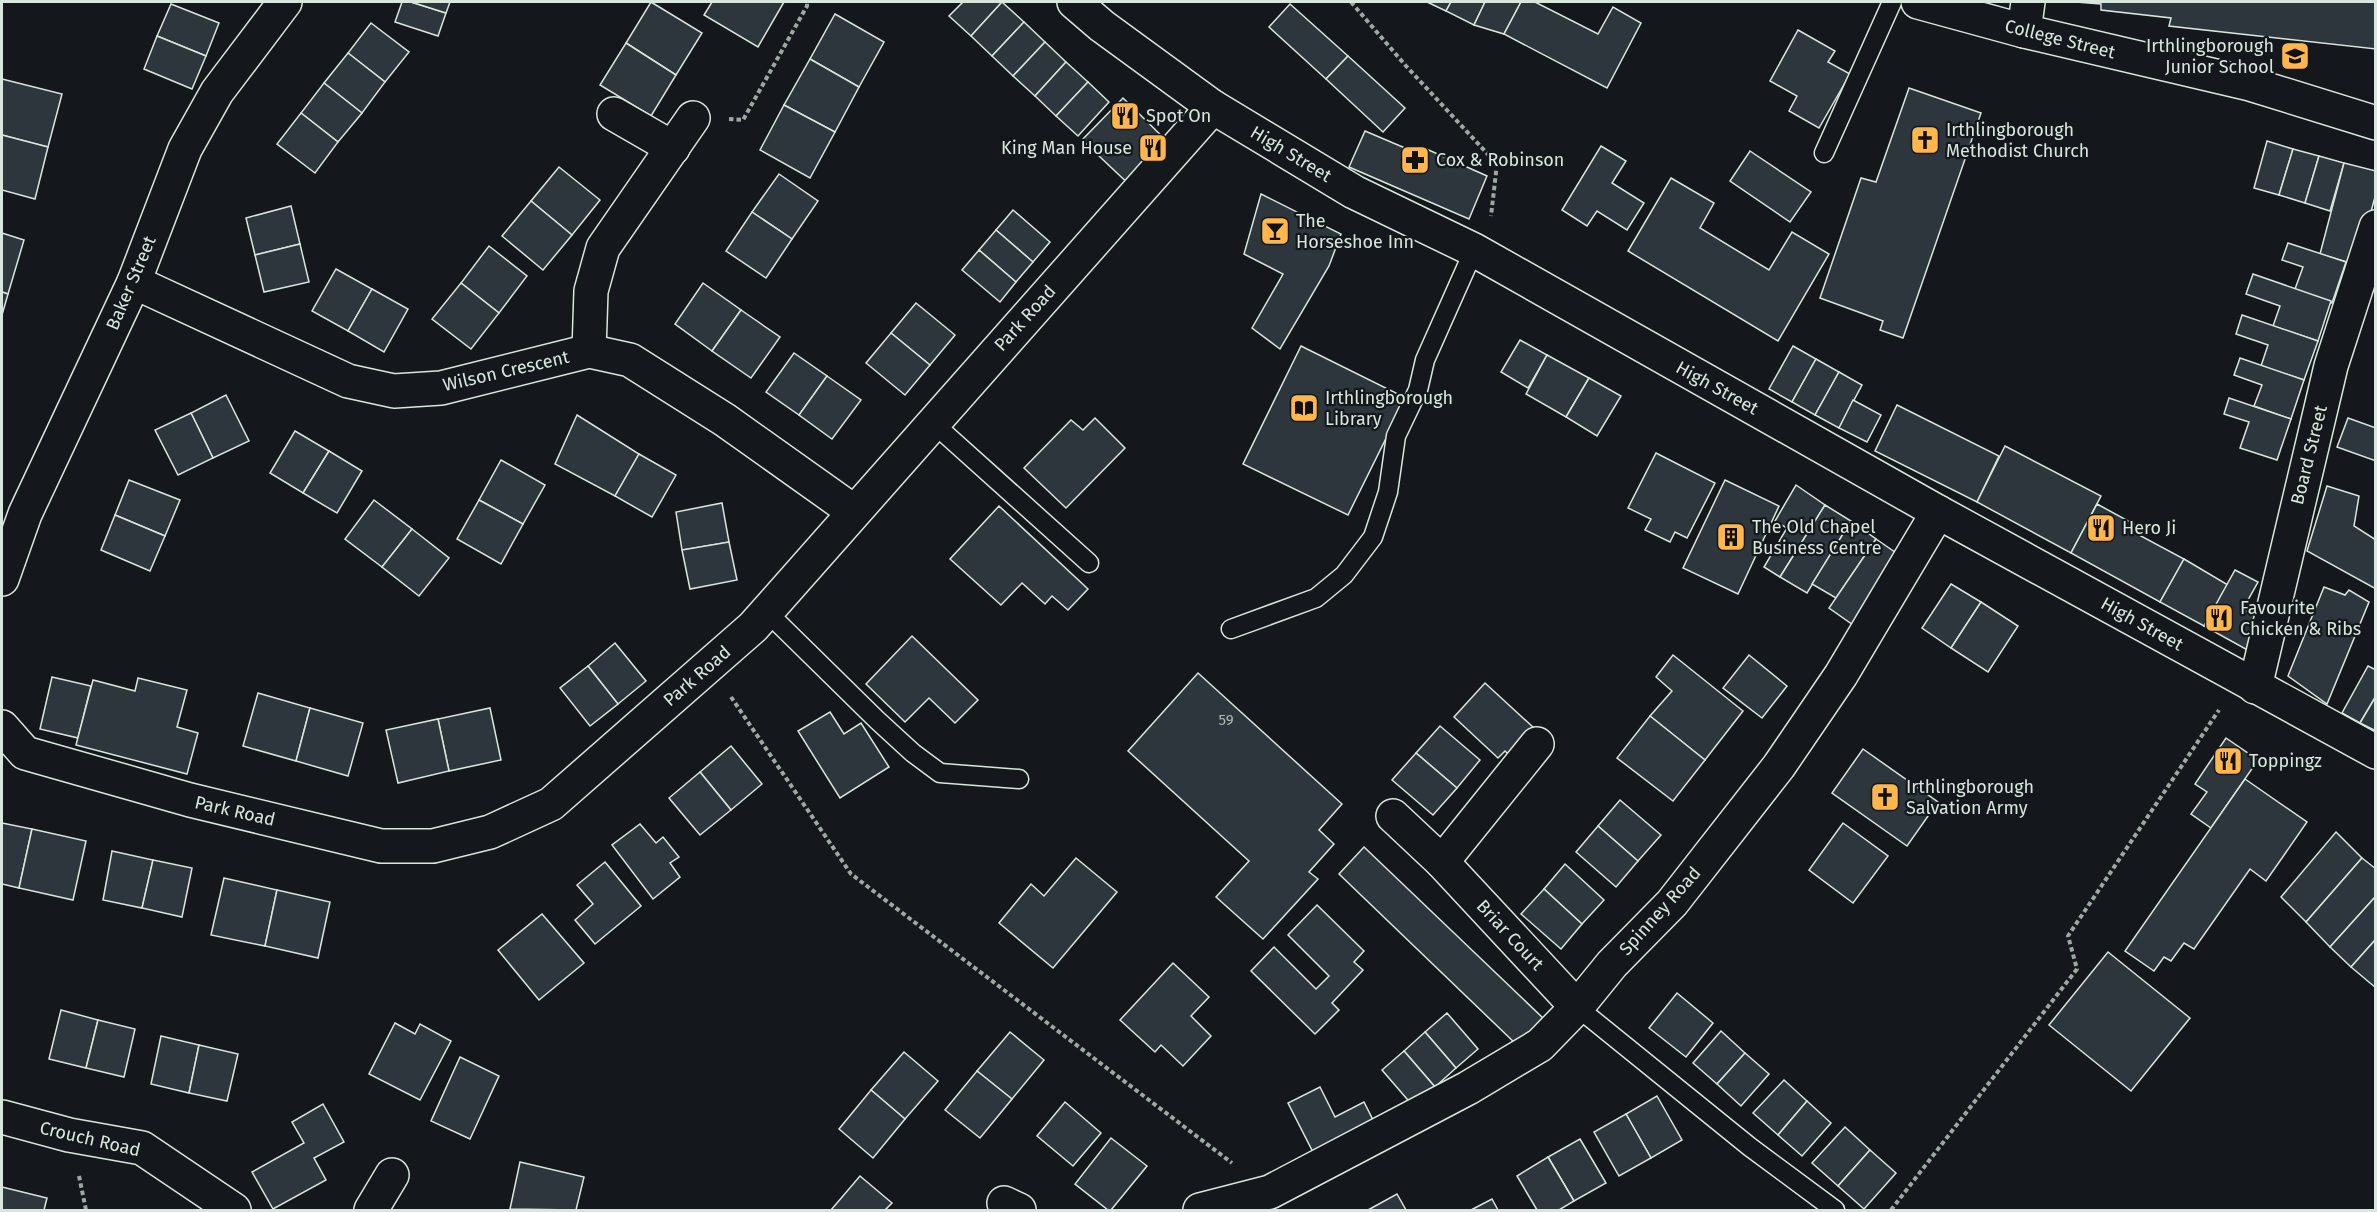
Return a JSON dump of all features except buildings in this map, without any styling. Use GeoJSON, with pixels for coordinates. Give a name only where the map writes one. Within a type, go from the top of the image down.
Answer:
{"type":"FeatureCollection","features":[{"type":"Feature","properties":{"kind":"street","name":"Baker Street"},"geometry":{"type":"LineString","coordinates":[[2,579],[25,514],[134,282],[184,149],[217,92],[285,2]]}},
{"type":"Feature","properties":{"kind":"street","name":"High Street"},"geometry":{"type":"LineString","coordinates":[[1074,2],[1102,26],[1213,107],[1354,192],[1474,250],[1938,512],[2376,752]]}},
{"type":"Feature","properties":{"kind":"street","name":"College Street"},"geometry":{"type":"LineString","coordinates":[[1918,2],[2026,16],[2376,123]]}},
{"type":"Feature","properties":{"kind":"street","name":"Park Road"},"geometry":{"type":"LineString","coordinates":[[4,729],[25,753],[190,800],[381,846],[433,846],[490,832],[551,804],[753,627],[853,511],[1213,107]]}},
{"type":"Feature","properties":{"kind":"street"},"geometry":{"type":"LineString","coordinates":[[614,114],[673,148]]}},
{"type":"Feature","properties":{"kind":"street"},"geometry":{"type":"LineString","coordinates":[[589,351],[591,291],[603,248],[693,118]]}},
{"type":"Feature","properties":{"kind":"street","name":"Board Street"},"geometry":{"type":"LineString","coordinates":[[2255,687],[2331,366],[2376,227]]}},
{"type":"Feature","properties":{"kind":"street","name":"Wilson Crescent"},"geometry":{"type":"LineString","coordinates":[[134,282],[348,381],[394,391],[441,388],[589,351],[630,360],[725,420],[853,511]]}},
{"type":"Feature","properties":{"kind":"street","name":"Spinney Road"},"geometry":{"type":"LineString","coordinates":[[1200,1210],[1270,1192],[1468,1088],[1540,1045],[1577,1007],[1612,964],[1672,903],[1779,766],[1840,675],[1938,512]]}},
{"type":"Feature","properties":{"kind":"street"},"geometry":{"type":"LineString","coordinates":[[1442,862],[1537,744]]}},
{"type":"Feature","properties":{"kind":"street","name":"Briar Court"},"geometry":{"type":"LineString","coordinates":[[1393,816],[1442,862],[1577,1007]]}},
{"type":"Feature","properties":{"kind":"street","name":"Crouch Road"},"geometry":{"type":"LineString","coordinates":[[2,1117],[69,1134],[142,1148],[234,1210]]}},
{"type":"Feature","properties":{"kind":"street"},"geometry":{"type":"LineString","coordinates":[[370,1210],[392,1175]]}},
{"type":"Feature","properties":{"kind":"lane"},"geometry":{"type":"LineString","coordinates":[[1824,153],[1892,2]]}},
{"type":"Feature","properties":{"kind":"lane"},"geometry":{"type":"LineString","coordinates":[[1231,629],[1316,598],[1344,575],[1373,537],[1388,492],[1396,436],[1418,390],[1425,360],[1474,250]]}},
{"type":"Feature","properties":{"kind":"lane"},"geometry":{"type":"LineString","coordinates":[[932,422],[1089,563]]}},
{"type":"Feature","properties":{"kind":"lane"},"geometry":{"type":"LineString","coordinates":[[766,611],[884,726],[940,773],[1019,779]]}},
{"type":"Feature","properties":{"kind":"lane"},"geometry":{"type":"LineString","coordinates":[[1577,1007],[1750,1147],[1835,1210]]}},
{"type":"Feature","properties":{"kind":"path"},"geometry":{"type":"LineString","coordinates":[[693,118],[743,120],[807,6],[807,2]]}},
{"type":"Feature","properties":{"kind":"path"},"geometry":{"type":"LineString","coordinates":[[1351,2],[1406,66],[1497,164],[1490,223]]}},
{"type":"Feature","properties":{"kind":"path"},"geometry":{"type":"LineString","coordinates":[[709,665],[851,874],[1270,1192]]}},
{"type":"Feature","properties":{"kind":"path"},"geometry":{"type":"LineString","coordinates":[[1891,1210],[2077,969],[2068,936],[2222,705]]}},
{"type":"Feature","properties":{"kind":"place","name":"Irthlingborough Junior School"},"geometry":{"type":"Point","coordinates":[2295,56]}},
{"type":"Feature","properties":{"kind":"place","name":"Spot On"},"geometry":{"type":"Point","coordinates":[1125,116]}},
{"type":"Feature","properties":{"kind":"place","name":"Irthlingborough Methodist Church"},"geometry":{"type":"Point","coordinates":[1925,140]}},
{"type":"Feature","properties":{"kind":"place","name":"King Man House"},"geometry":{"type":"Point","coordinates":[1153,148]}},
{"type":"Feature","properties":{"kind":"place","name":"Cox & Robinson"},"geometry":{"type":"Point","coordinates":[1415,160]}},
{"type":"Feature","properties":{"kind":"place","name":"The Horseshoe Inn"},"geometry":{"type":"Point","coordinates":[1275,231]}},
{"type":"Feature","properties":{"kind":"place","name":"Irthlingborough Library"},"geometry":{"type":"Point","coordinates":[1304,408]}},
{"type":"Feature","properties":{"kind":"place","name":"Hero Ji"},"geometry":{"type":"Point","coordinates":[2101,528]}},
{"type":"Feature","properties":{"kind":"place","name":"The Old Chapel Business Centre"},"geometry":{"type":"Point","coordinates":[1731,537]}},
{"type":"Feature","properties":{"kind":"place","name":"Favourite Chicken & Ribs"},"geometry":{"type":"Point","coordinates":[2219,618]}},
{"type":"Feature","properties":{"kind":"place","name":"Toppingz"},"geometry":{"type":"Point","coordinates":[2228,761]}},
{"type":"Feature","properties":{"kind":"place","name":"Irthlingborough Salvation Army"},"geometry":{"type":"Point","coordinates":[1885,797]}}]}
